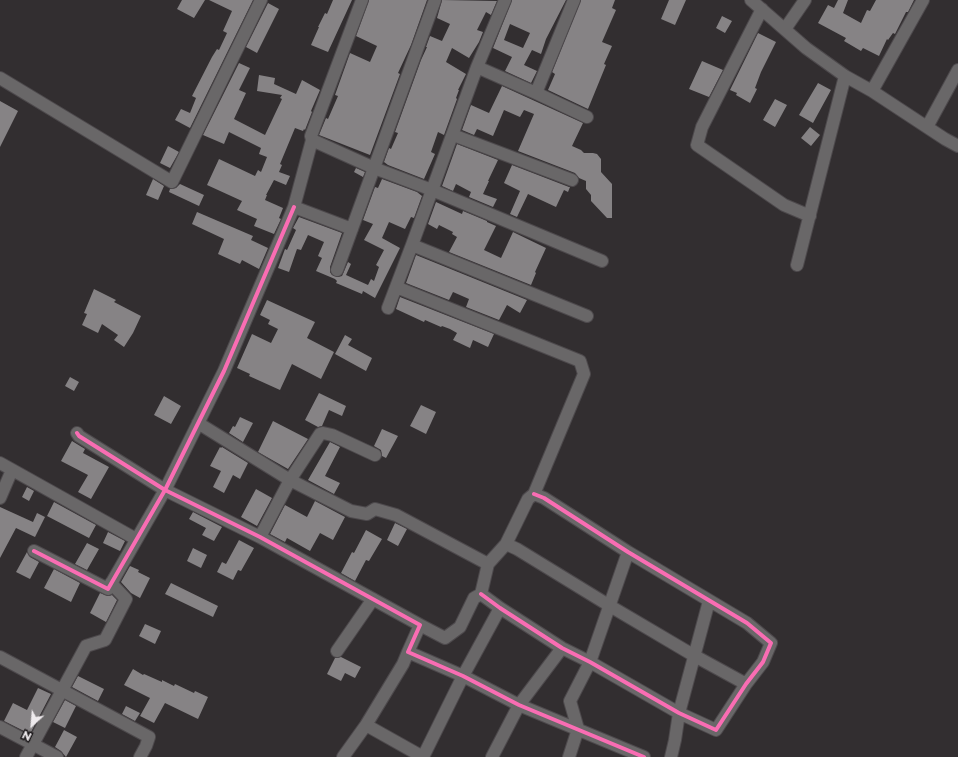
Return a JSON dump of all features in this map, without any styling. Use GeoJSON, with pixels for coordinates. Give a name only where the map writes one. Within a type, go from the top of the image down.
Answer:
{"type":"FeatureCollection","features":[{"type":"Feature","properties":{"kind":"street"},"geometry":{"type":"LineString","coordinates":[[0,78],[172,182],[261,0]]}},
{"type":"Feature","properties":{"kind":"street"},"geometry":{"type":"LineString","coordinates":[[34,551],[108,589],[112,583],[165,490],[224,371],[294,207],[312,140],[311,136],[362,0]]}},
{"type":"Feature","properties":{"kind":"street"},"geometry":{"type":"LineString","coordinates":[[337,270],[435,0]]}},
{"type":"Feature","properties":{"kind":"street"},"geometry":{"type":"LineString","coordinates":[[388,308],[477,67],[505,0]]}},
{"type":"Feature","properties":{"kind":"street"},"geometry":{"type":"LineString","coordinates":[[536,94],[574,0]]}},
{"type":"Feature","properties":{"kind":"street"},"geometry":{"type":"LineString","coordinates":[[752,0],[806,48],[845,76],[872,91],[945,140],[958,146]]}},
{"type":"Feature","properties":{"kind":"street"},"geometry":{"type":"LineString","coordinates":[[785,29],[805,0]]}},
{"type":"Feature","properties":{"kind":"street"},"geometry":{"type":"LineString","coordinates":[[872,91],[923,0]]}},
{"type":"Feature","properties":{"kind":"street"},"geometry":{"type":"LineString","coordinates":[[762,9],[702,127],[696,145],[784,205],[810,216]]}},
{"type":"Feature","properties":{"kind":"street"},"geometry":{"type":"LineString","coordinates":[[477,67],[587,117]]}},
{"type":"Feature","properties":{"kind":"street"},"geometry":{"type":"LineString","coordinates":[[927,127],[958,70]]}},
{"type":"Feature","properties":{"kind":"street"},"geometry":{"type":"LineString","coordinates":[[797,265],[845,76]]}},
{"type":"Feature","properties":{"kind":"street"},"geometry":{"type":"LineString","coordinates":[[453,135],[572,180]]}},
{"type":"Feature","properties":{"kind":"street"},"geometry":{"type":"LineString","coordinates":[[312,140],[374,168],[432,190],[602,261]]}},
{"type":"Feature","properties":{"kind":"street"},"geometry":{"type":"LineString","coordinates":[[294,207],[352,229]]}},
{"type":"Feature","properties":{"kind":"street"},"geometry":{"type":"LineString","coordinates":[[412,245],[587,316]]}},
{"type":"Feature","properties":{"kind":"street"},"geometry":{"type":"LineString","coordinates":[[77,433],[79,436],[165,490],[260,537],[445,638],[460,627],[474,598],[481,594],[488,564],[506,544],[528,499],[534,494],[584,374],[580,361],[396,287]]}},
{"type":"Feature","properties":{"kind":"street"},"geometry":{"type":"LineString","coordinates":[[198,423],[290,480],[351,511],[367,514],[375,509],[396,515],[488,564]]}},
{"type":"Feature","properties":{"kind":"street"},"geometry":{"type":"LineString","coordinates":[[260,537],[290,480],[314,441],[320,434],[323,433],[332,435],[375,455]]}},
{"type":"Feature","properties":{"kind":"street"},"geometry":{"type":"LineString","coordinates":[[0,463],[136,539]]}},
{"type":"Feature","properties":{"kind":"street"},"geometry":{"type":"LineString","coordinates":[[0,498],[12,470]]}},
{"type":"Feature","properties":{"kind":"street"},"geometry":{"type":"LineString","coordinates":[[481,594],[562,648],[590,662],[679,713],[716,730],[746,684],[763,662],[771,643],[747,623],[628,552],[544,498],[534,494]]}},
{"type":"Feature","properties":{"kind":"street"},"geometry":{"type":"LineString","coordinates":[[506,544],[517,549],[693,655],[746,684]]}},
{"type":"Feature","properties":{"kind":"street"},"geometry":{"type":"LineString","coordinates":[[570,757],[578,729],[570,701],[590,662],[628,552]]}},
{"type":"Feature","properties":{"kind":"street"},"geometry":{"type":"LineString","coordinates":[[26,757],[86,646],[105,640],[126,599],[112,583]]}},
{"type":"Feature","properties":{"kind":"street"},"geometry":{"type":"LineString","coordinates":[[337,652],[373,599]]}},
{"type":"Feature","properties":{"kind":"street"},"geometry":{"type":"LineString","coordinates":[[671,757],[676,740],[679,713],[693,655],[709,601]]}},
{"type":"Feature","properties":{"kind":"street"},"geometry":{"type":"LineString","coordinates":[[366,725],[423,757],[463,676],[500,608]]}},
{"type":"Feature","properties":{"kind":"street"},"geometry":{"type":"LineString","coordinates":[[343,757],[366,725],[403,664],[420,625]]}},
{"type":"Feature","properties":{"kind":"street"},"geometry":{"type":"LineString","coordinates":[[492,757],[519,705],[562,648]]}},
{"type":"Feature","properties":{"kind":"street"},"geometry":{"type":"LineString","coordinates":[[408,652],[463,676],[519,705],[644,757]]}},
{"type":"Feature","properties":{"kind":"street"},"geometry":{"type":"LineString","coordinates":[[0,657],[149,737],[140,757]]}},
{"type":"Feature","properties":{"kind":"street"},"geometry":{"type":"LineString","coordinates":[[0,727],[57,757]]}},
{"type":"Feature","properties":{"kind":"building"},"geometry":{"type":"Polygon","coordinates":[[[182,0],[205,0],[194,18],[177,9],[182,0]]]}},
{"type":"Feature","properties":{"kind":"building"},"geometry":{"type":"Polygon","coordinates":[[[209,0],[253,0],[190,128],[175,120],[181,109],[190,113],[196,98],[192,96],[212,57],[217,49],[219,50],[227,33],[223,31],[232,11],[209,0]]]}},
{"type":"Feature","properties":{"kind":"building"},"geometry":{"type":"Polygon","coordinates":[[[333,0],[352,0],[328,52],[311,45],[318,27],[325,13],[327,14],[333,0]]]}},
{"type":"Feature","properties":{"kind":"building"},"geometry":{"type":"Polygon","coordinates":[[[369,0],[427,0],[411,45],[398,73],[400,74],[370,155],[319,135],[338,96],[335,95],[350,53],[370,62],[377,46],[356,36],[369,0]]]}},
{"type":"Feature","properties":{"kind":"building"},"geometry":{"type":"Polygon","coordinates":[[[442,0],[497,1],[491,15],[486,12],[477,30],[483,32],[479,42],[469,58],[452,48],[446,62],[466,74],[458,90],[457,99],[444,135],[438,132],[431,152],[435,154],[424,179],[384,162],[389,148],[391,149],[398,133],[395,132],[430,36],[442,41],[450,24],[437,18],[442,0]]]}},
{"type":"Feature","properties":{"kind":"building"},"geometry":{"type":"Polygon","coordinates":[[[512,0],[566,0],[546,39],[541,54],[532,50],[524,65],[537,71],[531,83],[505,71],[512,57],[493,48],[512,0]],[[510,24],[504,40],[523,48],[530,33],[510,24]]]}},
{"type":"Feature","properties":{"kind":"building"},"geometry":{"type":"Polygon","coordinates":[[[581,0],[615,0],[612,8],[616,10],[602,42],[612,46],[588,109],[548,90],[555,74],[552,72],[581,0]]]}},
{"type":"Feature","properties":{"kind":"building"},"geometry":{"type":"Polygon","coordinates":[[[669,0],[686,0],[675,25],[661,19],[669,0]]]}},
{"type":"Feature","properties":{"kind":"building"},"geometry":{"type":"Polygon","coordinates":[[[838,0],[848,0],[843,13],[861,23],[867,10],[870,11],[876,0],[914,0],[895,34],[893,33],[888,40],[887,39],[879,56],[863,48],[861,51],[844,41],[846,38],[818,23],[828,5],[834,8],[838,0]]]}},
{"type":"Feature","properties":{"kind":"building"},"geometry":{"type":"Polygon","coordinates":[[[268,3],[279,9],[257,53],[246,47],[268,3]]]}},
{"type":"Feature","properties":{"kind":"building"},"geometry":{"type":"Polygon","coordinates":[[[722,16],[732,21],[725,33],[716,28],[722,16]]]}},
{"type":"Feature","properties":{"kind":"building"},"geometry":{"type":"Polygon","coordinates":[[[758,33],[776,42],[761,72],[755,88],[757,89],[750,103],[736,95],[737,93],[730,90],[758,33]]]}},
{"type":"Feature","properties":{"kind":"building"},"geometry":{"type":"Polygon","coordinates":[[[702,61],[723,70],[709,97],[689,89],[702,61]]]}},
{"type":"Feature","properties":{"kind":"building"},"geometry":{"type":"Polygon","coordinates":[[[239,63],[250,68],[239,90],[246,93],[234,119],[265,135],[282,99],[280,98],[282,95],[257,91],[259,75],[275,78],[274,84],[296,94],[302,80],[320,90],[305,130],[304,129],[303,131],[295,128],[280,164],[282,165],[279,172],[290,176],[286,185],[274,180],[266,195],[265,200],[283,208],[279,218],[281,219],[274,234],[254,226],[257,219],[237,210],[242,201],[207,185],[219,159],[255,176],[258,170],[261,172],[267,157],[259,154],[261,148],[229,132],[224,144],[203,135],[239,63]]]}},
{"type":"Feature","properties":{"kind":"building"},"geometry":{"type":"Polygon","coordinates":[[[818,83],[831,90],[813,123],[799,115],[818,83]]]}},
{"type":"Feature","properties":{"kind":"building"},"geometry":{"type":"Polygon","coordinates":[[[502,86],[583,123],[572,146],[584,153],[597,154],[601,159],[601,172],[612,184],[612,218],[607,218],[591,201],[591,195],[586,189],[586,181],[579,178],[575,173],[518,151],[534,114],[524,110],[520,117],[504,110],[493,136],[477,129],[474,135],[462,130],[471,105],[489,113],[502,86]]]}},
{"type":"Feature","properties":{"kind":"building"},"geometry":{"type":"Polygon","coordinates":[[[775,99],[787,105],[775,127],[763,120],[775,99]]]}},
{"type":"Feature","properties":{"kind":"building"},"geometry":{"type":"Polygon","coordinates":[[[0,101],[18,111],[0,147],[0,101]]]}},
{"type":"Feature","properties":{"kind":"building"},"geometry":{"type":"Polygon","coordinates":[[[810,127],[820,135],[811,146],[801,138],[810,127]]]}},
{"type":"Feature","properties":{"kind":"building"},"geometry":{"type":"Polygon","coordinates":[[[457,144],[498,160],[483,194],[497,199],[493,207],[469,197],[471,192],[456,184],[453,191],[442,186],[457,144]]]}},
{"type":"Feature","properties":{"kind":"building"},"geometry":{"type":"Polygon","coordinates":[[[168,146],[179,152],[170,168],[160,163],[168,146]]]}},
{"type":"Feature","properties":{"kind":"building"},"geometry":{"type":"Polygon","coordinates":[[[512,165],[570,187],[568,192],[564,190],[556,207],[528,194],[517,217],[510,214],[520,191],[504,183],[512,165]]]}},
{"type":"Feature","properties":{"kind":"building"},"geometry":{"type":"Polygon","coordinates":[[[356,168],[365,172],[363,177],[354,172],[356,168]]]}},
{"type":"Feature","properties":{"kind":"building"},"geometry":{"type":"Polygon","coordinates":[[[153,179],[164,186],[158,200],[146,195],[153,179]]]}},
{"type":"Feature","properties":{"kind":"building"},"geometry":{"type":"Polygon","coordinates":[[[382,179],[417,192],[422,196],[414,218],[411,217],[405,229],[389,222],[382,238],[400,248],[375,298],[363,291],[362,294],[336,283],[337,281],[335,279],[316,271],[322,258],[318,256],[324,242],[308,235],[301,250],[297,249],[289,272],[278,268],[285,249],[287,250],[296,230],[293,228],[299,217],[342,233],[330,267],[330,272],[332,275],[338,277],[342,276],[348,262],[351,264],[346,275],[368,285],[371,279],[374,281],[379,267],[376,265],[384,250],[364,240],[373,224],[363,220],[375,187],[378,188],[382,179]]]}},
{"type":"Feature","properties":{"kind":"building"},"geometry":{"type":"Polygon","coordinates":[[[180,184],[204,195],[199,206],[169,192],[170,189],[176,188],[180,184]]]}},
{"type":"Feature","properties":{"kind":"building"},"geometry":{"type":"Polygon","coordinates":[[[436,202],[462,214],[463,211],[496,226],[484,250],[501,258],[513,232],[546,248],[531,285],[449,252],[457,237],[452,234],[453,232],[439,225],[437,229],[428,224],[436,202]]]}},
{"type":"Feature","properties":{"kind":"building"},"geometry":{"type":"Polygon","coordinates":[[[197,212],[253,236],[251,240],[268,248],[259,269],[242,260],[240,264],[218,254],[224,239],[192,224],[197,212]]]}},
{"type":"Feature","properties":{"kind":"building"},"geometry":{"type":"Polygon","coordinates":[[[416,255],[527,300],[520,313],[507,305],[499,320],[466,307],[469,299],[453,292],[449,300],[406,283],[416,255]]]}},
{"type":"Feature","properties":{"kind":"building"},"geometry":{"type":"Polygon","coordinates":[[[94,289],[116,300],[114,302],[141,316],[124,347],[114,340],[118,335],[102,324],[98,333],[82,325],[87,314],[84,313],[94,289]]]}},
{"type":"Feature","properties":{"kind":"building"},"geometry":{"type":"Polygon","coordinates":[[[400,297],[494,334],[488,347],[473,340],[470,348],[453,340],[457,333],[450,329],[425,320],[424,322],[396,309],[400,297]]]}},
{"type":"Feature","properties":{"kind":"building"},"geometry":{"type":"Polygon","coordinates":[[[267,300],[315,322],[307,338],[334,352],[321,379],[292,364],[280,390],[249,376],[250,374],[237,368],[252,334],[271,343],[278,329],[268,324],[270,320],[260,315],[267,300]]]}},
{"type":"Feature","properties":{"kind":"building"},"geometry":{"type":"Polygon","coordinates":[[[345,335],[352,339],[348,345],[372,358],[366,371],[335,354],[345,335]]]}},
{"type":"Feature","properties":{"kind":"building"},"geometry":{"type":"Polygon","coordinates":[[[70,377],[79,382],[74,391],[65,386],[70,377]]]}},
{"type":"Feature","properties":{"kind":"building"},"geometry":{"type":"Polygon","coordinates":[[[319,393],[346,406],[342,416],[329,410],[322,426],[318,427],[305,420],[319,393]]]}},
{"type":"Feature","properties":{"kind":"building"},"geometry":{"type":"Polygon","coordinates":[[[164,396],[181,406],[171,424],[154,415],[164,396]]]}},
{"type":"Feature","properties":{"kind":"building"},"geometry":{"type":"Polygon","coordinates":[[[421,405],[436,412],[426,434],[410,426],[421,405]]]}},
{"type":"Feature","properties":{"kind":"building"},"geometry":{"type":"Polygon","coordinates":[[[240,417],[253,423],[243,442],[229,433],[233,426],[235,427],[240,417]]]}},
{"type":"Feature","properties":{"kind":"building"},"geometry":{"type":"Polygon","coordinates":[[[273,421],[308,439],[288,469],[258,452],[273,421]]]}},
{"type":"Feature","properties":{"kind":"building"},"geometry":{"type":"Polygon","coordinates":[[[382,429],[398,436],[386,458],[382,456],[381,450],[374,446],[382,429]]]}},
{"type":"Feature","properties":{"kind":"building"},"geometry":{"type":"Polygon","coordinates":[[[72,441],[85,449],[83,453],[109,467],[91,499],[78,492],[88,475],[61,461],[72,441]]]}},
{"type":"Feature","properties":{"kind":"building"},"geometry":{"type":"Polygon","coordinates":[[[330,442],[340,447],[325,476],[340,483],[334,494],[308,480],[330,442]]]}},
{"type":"Feature","properties":{"kind":"building"},"geometry":{"type":"Polygon","coordinates":[[[220,447],[248,463],[240,479],[233,475],[224,493],[213,487],[221,471],[210,466],[220,447]]]}},
{"type":"Feature","properties":{"kind":"building"},"geometry":{"type":"Polygon","coordinates":[[[27,487],[34,491],[29,501],[22,497],[27,487]]]}},
{"type":"Feature","properties":{"kind":"building"},"geometry":{"type":"Polygon","coordinates":[[[256,489],[272,498],[257,526],[241,517],[256,489]]]}},
{"type":"Feature","properties":{"kind":"building"},"geometry":{"type":"Polygon","coordinates":[[[315,501],[345,517],[333,540],[320,533],[310,551],[287,538],[285,542],[270,534],[285,505],[307,517],[315,501]]]}},
{"type":"Feature","properties":{"kind":"building"},"geometry":{"type":"Polygon","coordinates":[[[54,502],[96,525],[89,538],[47,516],[54,502]]]}},
{"type":"Feature","properties":{"kind":"building"},"geometry":{"type":"Polygon","coordinates":[[[0,507],[33,522],[37,513],[45,517],[35,537],[16,528],[0,558],[0,507]]]}},
{"type":"Feature","properties":{"kind":"building"},"geometry":{"type":"Polygon","coordinates":[[[193,512],[222,527],[214,541],[202,535],[206,528],[189,519],[193,512]]]}},
{"type":"Feature","properties":{"kind":"building"},"geometry":{"type":"Polygon","coordinates":[[[395,523],[407,529],[398,546],[387,540],[395,523]]]}},
{"type":"Feature","properties":{"kind":"building"},"geometry":{"type":"Polygon","coordinates":[[[366,530],[382,539],[369,561],[366,560],[355,581],[341,573],[366,530]]]}},
{"type":"Feature","properties":{"kind":"building"},"geometry":{"type":"Polygon","coordinates":[[[108,532],[125,541],[120,551],[103,543],[108,532]]]}},
{"type":"Feature","properties":{"kind":"building"},"geometry":{"type":"Polygon","coordinates":[[[239,540],[254,548],[241,571],[238,570],[233,580],[217,572],[222,562],[226,564],[239,540]]]}},
{"type":"Feature","properties":{"kind":"building"},"geometry":{"type":"Polygon","coordinates":[[[87,543],[99,549],[87,570],[75,564],[87,543]]]}},
{"type":"Feature","properties":{"kind":"building"},"geometry":{"type":"Polygon","coordinates":[[[193,548],[207,555],[201,568],[187,561],[193,548]]]}},
{"type":"Feature","properties":{"kind":"building"},"geometry":{"type":"Polygon","coordinates":[[[27,552],[30,557],[39,562],[30,579],[16,572],[27,552]]]}},
{"type":"Feature","properties":{"kind":"building"},"geometry":{"type":"Polygon","coordinates":[[[130,566],[139,570],[138,572],[150,578],[140,598],[131,593],[121,582],[130,566]]]}},
{"type":"Feature","properties":{"kind":"building"},"geometry":{"type":"Polygon","coordinates":[[[54,569],[80,583],[71,602],[44,588],[54,569]]]}},
{"type":"Feature","properties":{"kind":"building"},"geometry":{"type":"Polygon","coordinates":[[[171,583],[218,606],[213,617],[165,594],[171,583]]]}},
{"type":"Feature","properties":{"kind":"building"},"geometry":{"type":"Polygon","coordinates":[[[100,593],[108,596],[112,595],[117,600],[106,622],[90,613],[100,593]]]}},
{"type":"Feature","properties":{"kind":"building"},"geometry":{"type":"Polygon","coordinates":[[[145,624],[161,631],[155,644],[139,636],[145,624]]]}},
{"type":"Feature","properties":{"kind":"building"},"geometry":{"type":"Polygon","coordinates":[[[341,657],[361,667],[355,678],[345,673],[341,681],[327,674],[335,658],[341,657]]]}},
{"type":"Feature","properties":{"kind":"building"},"geometry":{"type":"Polygon","coordinates":[[[133,669],[143,675],[144,674],[162,682],[162,680],[174,686],[175,684],[194,693],[195,691],[208,697],[198,719],[165,703],[154,723],[140,716],[150,698],[124,685],[133,669]]]}},
{"type":"Feature","properties":{"kind":"building"},"geometry":{"type":"Polygon","coordinates":[[[78,676],[104,689],[98,701],[72,687],[78,676]]]}},
{"type":"Feature","properties":{"kind":"building"},"geometry":{"type":"Polygon","coordinates":[[[38,688],[51,694],[30,734],[4,721],[13,703],[27,710],[38,688]]]}},
{"type":"Feature","properties":{"kind":"building"},"geometry":{"type":"Polygon","coordinates":[[[65,700],[76,706],[65,728],[53,722],[65,700]]]}},
{"type":"Feature","properties":{"kind":"building"},"geometry":{"type":"Polygon","coordinates":[[[126,706],[140,713],[135,721],[122,714],[126,706]]]}},
{"type":"Feature","properties":{"kind":"building"},"geometry":{"type":"Polygon","coordinates":[[[64,730],[77,737],[66,757],[55,747],[64,730]]]}},
{"type":"Feature","properties":{"kind":"cycle path"},"geometry":{"type":"LineString","coordinates":[[34,551],[108,589],[165,490],[224,371],[294,207]]}},
{"type":"Feature","properties":{"kind":"cycle path"},"geometry":{"type":"LineString","coordinates":[[77,433],[79,436],[165,490],[260,537],[420,625],[408,652],[463,676],[519,705],[644,757]]}},
{"type":"Feature","properties":{"kind":"cycle path"},"geometry":{"type":"LineString","coordinates":[[481,594],[562,648],[590,662],[679,713],[716,730],[746,684],[763,662],[771,643],[747,623],[628,552],[544,498],[534,494]]}}]}
